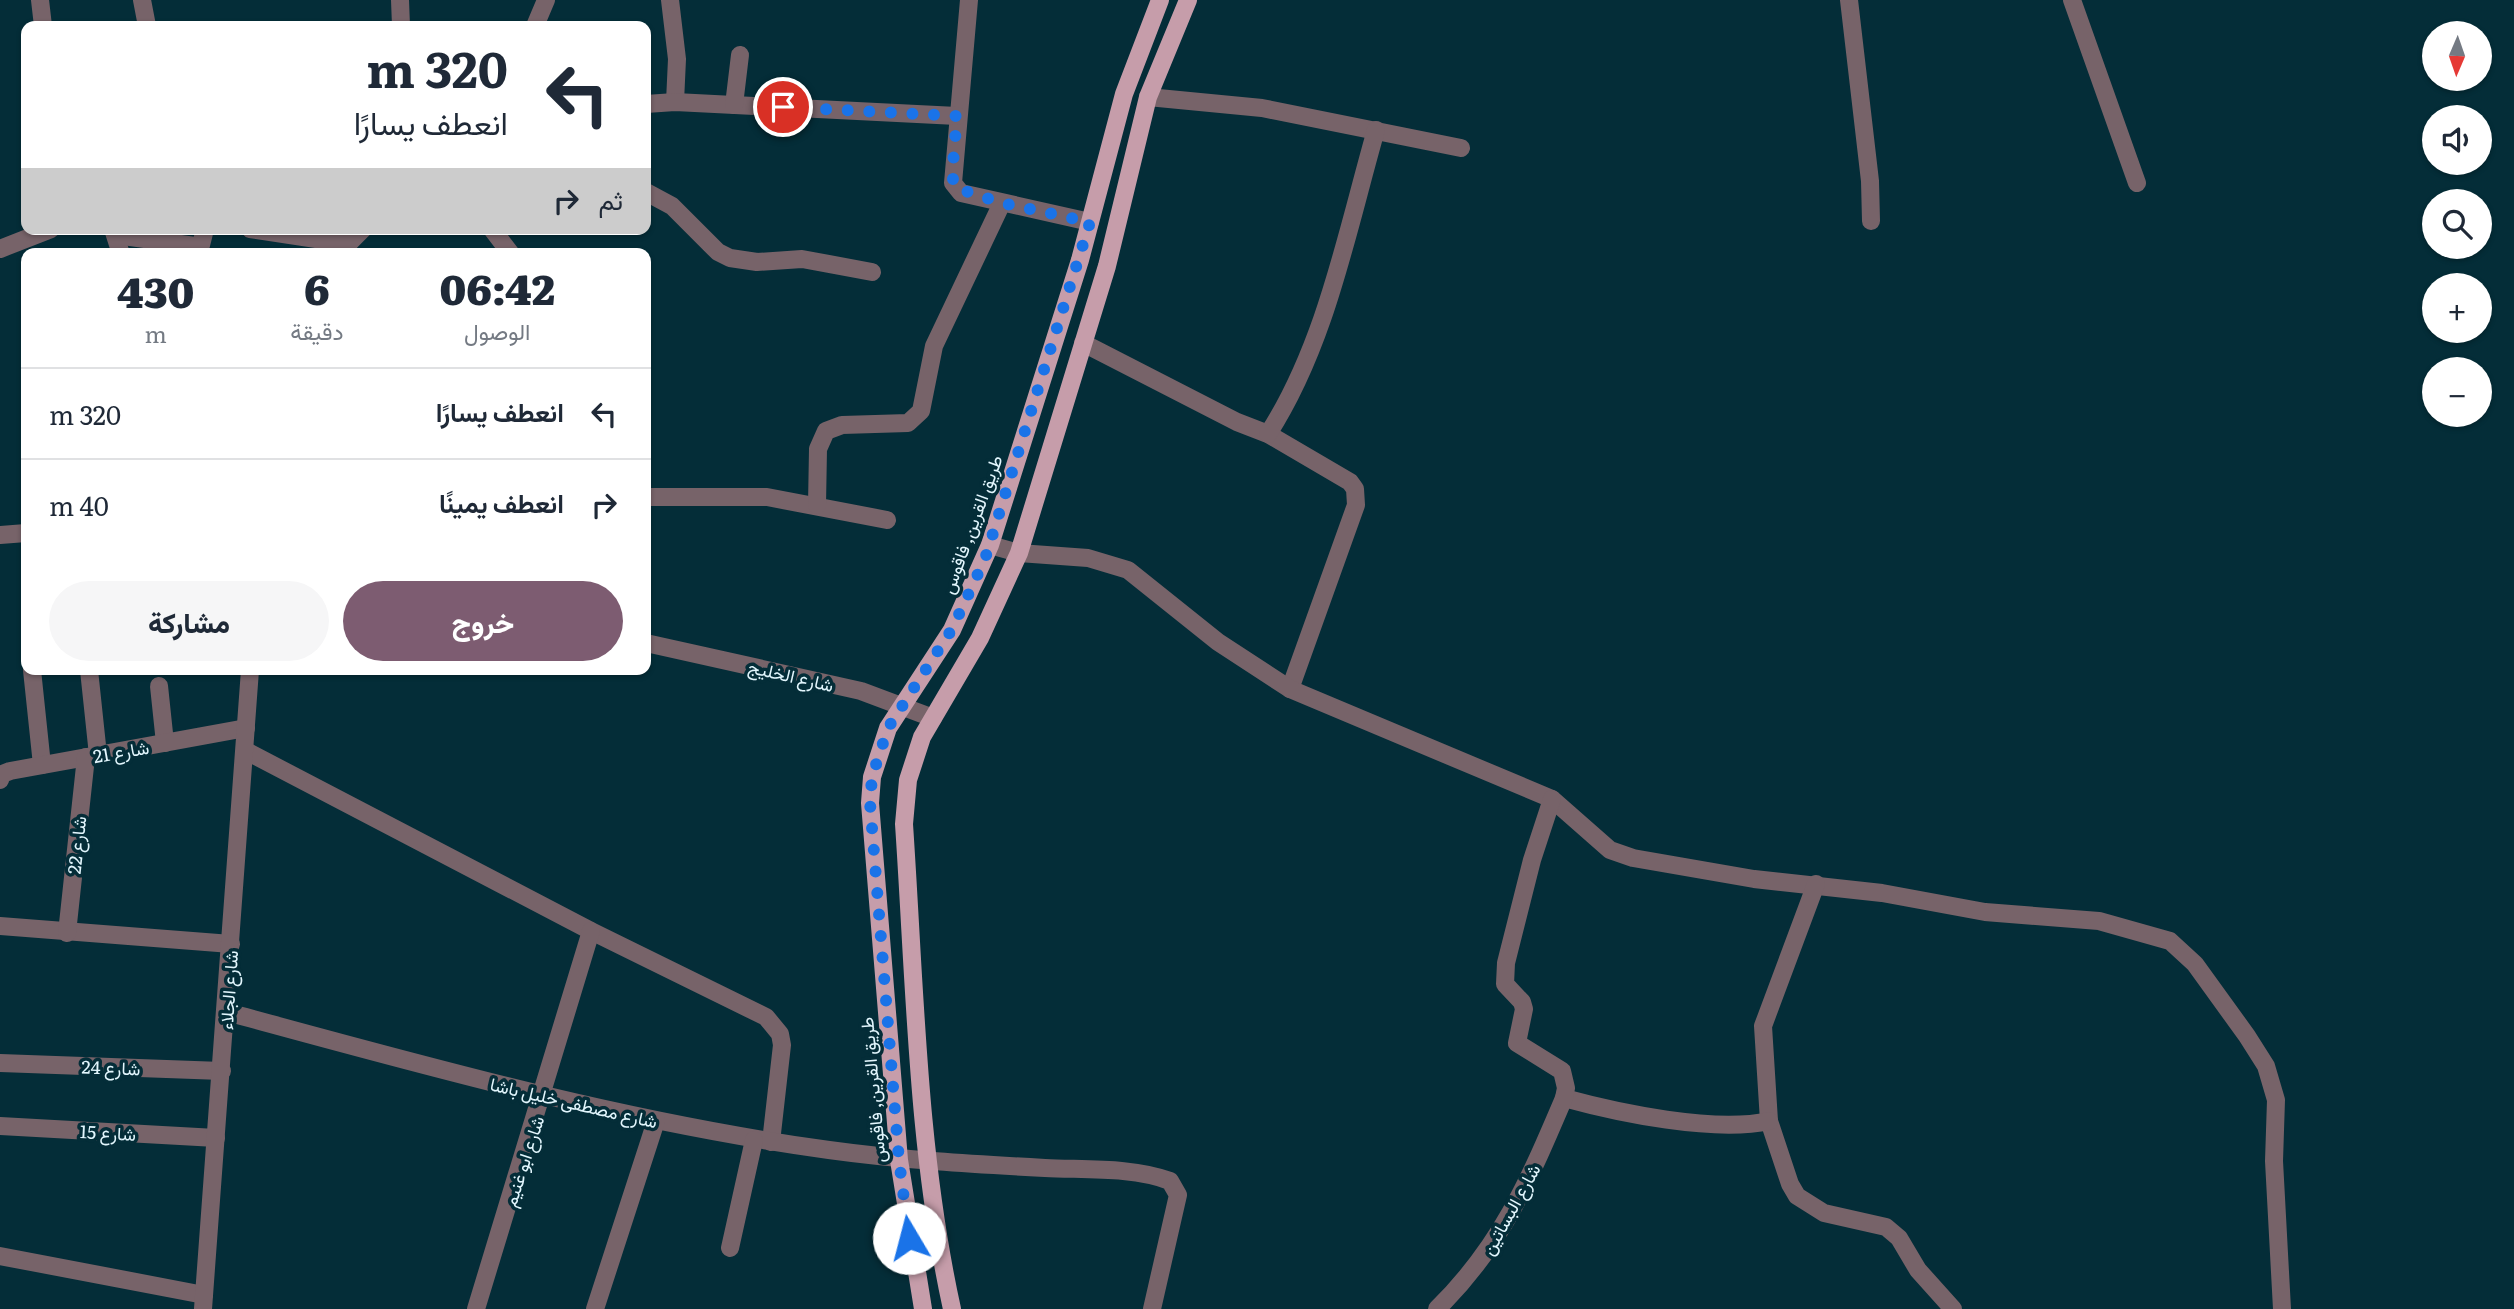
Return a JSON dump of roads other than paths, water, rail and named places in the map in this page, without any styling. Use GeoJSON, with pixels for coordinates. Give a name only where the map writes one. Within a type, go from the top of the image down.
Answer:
{"type":"FeatureCollection","features":[{"type":"Feature","properties":{"kind":"main road","name":"طريق القرين, فاقوس"},"geometry":{"type":"LineString","coordinates":[[923,1309],[899,1160],[870,803],[878,752],[901,706],[952,629],[990,545],[1080,260],[1124,94],[1160,0]]}},
{"type":"Feature","properties":{"kind":"main road"},"geometry":{"type":"LineString","coordinates":[[952,1309],[937,1236],[928,1162],[904,824],[908,780],[922,737],[980,638],[1019,553],[1107,266],[1148,97],[1188,0]]}},
{"type":"Feature","properties":{"kind":"main road"},"geometry":{"type":"LineString","coordinates":[[1080,260],[1107,266]]}},
{"type":"Feature","properties":{"kind":"main road"},"geometry":{"type":"LineString","coordinates":[[1034,406],[1061,415]]}},
{"type":"Feature","properties":{"kind":"street"},"geometry":{"type":"LineString","coordinates":[[40,0],[42,21]]}},
{"type":"Feature","properties":{"kind":"street"},"geometry":{"type":"LineString","coordinates":[[142,0],[147,21]]}},
{"type":"Feature","properties":{"kind":"street"},"geometry":{"type":"LineString","coordinates":[[400,0],[401,21]]}},
{"type":"Feature","properties":{"kind":"street"},"geometry":{"type":"LineString","coordinates":[[537,21],[546,0]]}},
{"type":"Feature","properties":{"kind":"street"},"geometry":{"type":"LineString","coordinates":[[670,0],[677,59],[675,102]]}},
{"type":"Feature","properties":{"kind":"street"},"geometry":{"type":"LineString","coordinates":[[970,0],[957,116],[953,183],[961,193],[1090,222]]}},
{"type":"Feature","properties":{"kind":"street"},"geometry":{"type":"LineString","coordinates":[[1849,0],[1870,181],[1871,221]]}},
{"type":"Feature","properties":{"kind":"street"},"geometry":{"type":"LineString","coordinates":[[2072,0],[2137,183]]}},
{"type":"Feature","properties":{"kind":"street"},"geometry":{"type":"LineString","coordinates":[[734,104],[740,55]]}},
{"type":"Feature","properties":{"kind":"street"},"geometry":{"type":"LineString","coordinates":[[1148,97],[1262,108],[1461,148]]}},
{"type":"Feature","properties":{"kind":"street"},"geometry":{"type":"LineString","coordinates":[[651,104],[734,104],[957,116]]}},
{"type":"Feature","properties":{"kind":"street"},"geometry":{"type":"LineString","coordinates":[[1268,433],[1286,406],[1325,307],[1376,130]]}},
{"type":"Feature","properties":{"kind":"street"},"geometry":{"type":"LineString","coordinates":[[651,195],[672,206],[718,251],[730,258],[757,262],[802,259],[872,272]]}},
{"type":"Feature","properties":{"kind":"street"},"geometry":{"type":"LineString","coordinates":[[817,506],[818,449],[826,432],[842,425],[908,423],[920,411],[934,346],[1002,203]]}},
{"type":"Feature","properties":{"kind":"street"},"geometry":{"type":"LineString","coordinates":[[0,249],[36,235]]}},
{"type":"Feature","properties":{"kind":"street"},"geometry":{"type":"LineString","coordinates":[[131,235],[195,246],[201,245],[204,235]]}},
{"type":"Feature","properties":{"kind":"street"},"geometry":{"type":"LineString","coordinates":[[278,235],[339,248]]}},
{"type":"Feature","properties":{"kind":"street"},"geometry":{"type":"LineString","coordinates":[[345,248],[357,235]]}},
{"type":"Feature","properties":{"kind":"street"},"geometry":{"type":"LineString","coordinates":[[1083,343],[1237,422],[1268,433],[1350,482],[1357,497],[1335,570],[1290,689]]}},
{"type":"Feature","properties":{"kind":"street"},"geometry":{"type":"LineString","coordinates":[[651,497],[685,499],[746,496],[887,520]]}},
{"type":"Feature","properties":{"kind":"street"},"geometry":{"type":"LineString","coordinates":[[0,535],[21,533]]}},
{"type":"Feature","properties":{"kind":"street"},"geometry":{"type":"LineString","coordinates":[[990,545],[1019,553],[1088,558],[1128,570],[1219,642],[1290,689],[1552,799],[1610,850],[1633,858],[1754,879],[1816,884],[2011,916],[2099,921],[2170,941],[2195,964],[2266,1066],[2276,1100],[2274,1161],[2282,1309]]}},
{"type":"Feature","properties":{"kind":"street","name":"شارع الخليج"},"geometry":{"type":"LineString","coordinates":[[651,644],[861,691],[933,718]]}},
{"type":"Feature","properties":{"kind":"street"},"geometry":{"type":"LineString","coordinates":[[33,675],[43,765]]}},
{"type":"Feature","properties":{"kind":"street","name":"شارع 22"},"geometry":{"type":"LineString","coordinates":[[67,933],[92,756],[89,675]]}},
{"type":"Feature","properties":{"kind":"street","name":"شارع الجلاء"},"geometry":{"type":"LineString","coordinates":[[203,1302],[250,675]]}},
{"type":"Feature","properties":{"kind":"street"},"geometry":{"type":"LineString","coordinates":[[159,686],[165,743]]}},
{"type":"Feature","properties":{"kind":"street","name":"شارع 21"},"geometry":{"type":"LineString","coordinates":[[0,780],[2,774],[10,771],[246,728]]}},
{"type":"Feature","properties":{"kind":"street"},"geometry":{"type":"LineString","coordinates":[[246,751],[775,1024],[782,1045],[763,1141],[730,1248]]}},
{"type":"Feature","properties":{"kind":"street"},"geometry":{"type":"LineString","coordinates":[[1552,799],[1518,912],[1504,976],[1505,984],[1522,1002],[1524,1009],[1517,1043],[1562,1071],[1566,1088],[1564,1098],[1598,1107],[1707,1123],[1730,1125],[1769,1121]]}},
{"type":"Feature","properties":{"kind":"street"},"geometry":{"type":"LineString","coordinates":[[1816,884],[1763,1026],[1769,1121],[1790,1184],[1797,1196],[1824,1213],[1870,1222],[1899,1238],[1918,1270],[1953,1309]]}},
{"type":"Feature","properties":{"kind":"street"},"geometry":{"type":"LineString","coordinates":[[0,926],[231,944]]}},
{"type":"Feature","properties":{"kind":"street","name":"شارع ابو غنيم"},"geometry":{"type":"LineString","coordinates":[[476,1309],[543,1097],[591,931]]}},
{"type":"Feature","properties":{"kind":"street","name":"شارع مصطفى خليل باشا"},"geometry":{"type":"LineString","coordinates":[[226,1012],[543,1097],[763,1141],[899,1160],[1108,1171],[1170,1181],[1178,1195],[1152,1309]]}},
{"type":"Feature","properties":{"kind":"street","name":"شارع 24"},"geometry":{"type":"LineString","coordinates":[[0,1063],[222,1071]]}},
{"type":"Feature","properties":{"kind":"street","name":"شارع البساتين"},"geometry":{"type":"LineString","coordinates":[[1437,1309],[1467,1279],[1496,1240],[1528,1181],[1564,1098]]}},
{"type":"Feature","properties":{"kind":"street"},"geometry":{"type":"LineString","coordinates":[[595,1309],[656,1121]]}},
{"type":"Feature","properties":{"kind":"street","name":"شارع 15"},"geometry":{"type":"LineString","coordinates":[[0,1126],[216,1138]]}},
{"type":"Feature","properties":{"kind":"street"},"geometry":{"type":"LineString","coordinates":[[0,1256],[203,1302]]}}]}
